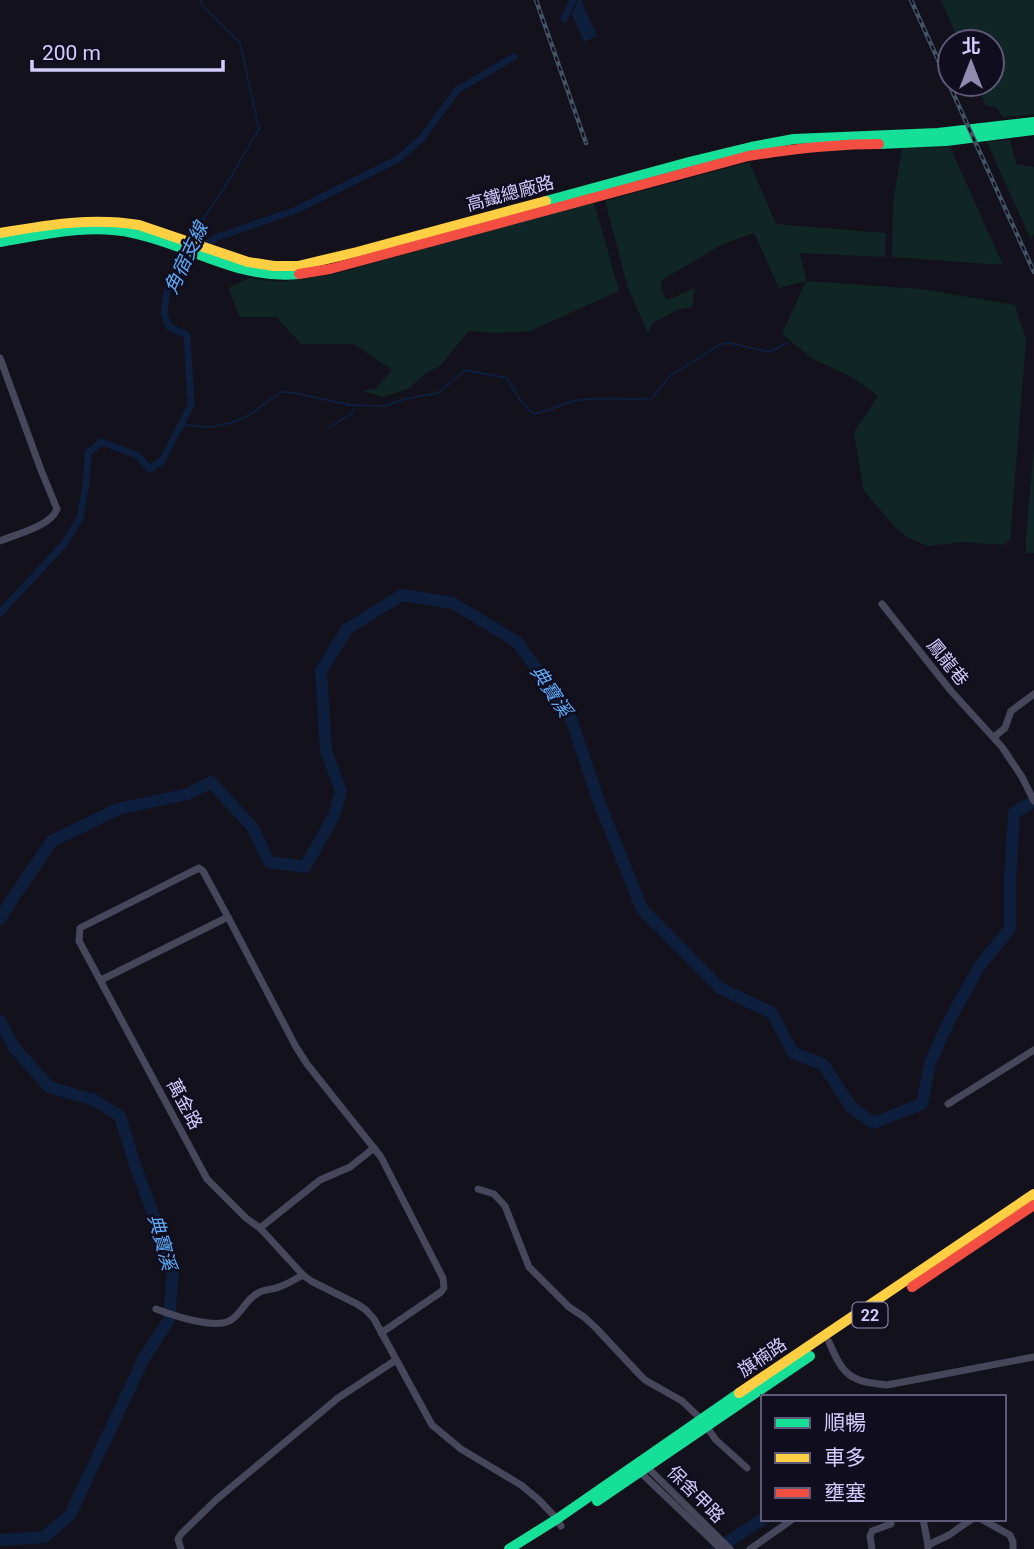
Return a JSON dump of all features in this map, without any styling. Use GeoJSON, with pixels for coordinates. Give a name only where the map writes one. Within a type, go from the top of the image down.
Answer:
{"type":"FeatureCollection","features":[{"type":"Feature","properties":{"kind":"street","name":"高鐵總廠路"},"geometry":{"type":"LineString","coordinates":[[210,255],[274,266],[298,265],[357,252],[751,147],[794,139],[938,133],[1034,122]]}},
{"type":"Feature","properties":{"kind":"street","name":"高鐵總廠路"},"geometry":{"type":"LineString","coordinates":[[0,233],[88,219],[122,221],[246,270],[276,275],[330,269],[748,156],[849,144],[946,141],[1034,130]]}},
{"type":"Feature","properties":{"kind":"street","name":"高鐵總廠路"},"geometry":{"type":"LineString","coordinates":[[0,242],[71,231],[106,229],[171,240]]}},
{"type":"Feature","properties":{"kind":"street"},"geometry":{"type":"LineString","coordinates":[[0,358],[57,509],[54,517],[43,524],[0,541]]}},
{"type":"Feature","properties":{"kind":"street","name":"鳳龍巷"},"geometry":{"type":"LineString","coordinates":[[882,604],[950,691],[994,737],[1034,801]]}},
{"type":"Feature","properties":{"kind":"street"},"geometry":{"type":"LineString","coordinates":[[994,737],[1005,728],[1011,711],[1034,694]]}},
{"type":"Feature","properties":{"kind":"street","name":"萬金路"},"geometry":{"type":"LineString","coordinates":[[381,1333],[441,1292],[444,1283],[381,1157],[301,1056],[200,869],[80,928],[79,941],[207,1179],[246,1218],[260,1228],[303,1275],[366,1310],[432,1425],[461,1449],[521,1485],[559,1522]]}},
{"type":"Feature","properties":{"kind":"street"},"geometry":{"type":"LineString","coordinates":[[101,980],[228,917]]}},
{"type":"Feature","properties":{"kind":"street"},"geometry":{"type":"LineString","coordinates":[[948,1104],[1034,1050]]}},
{"type":"Feature","properties":{"kind":"street"},"geometry":{"type":"LineString","coordinates":[[260,1228],[320,1180],[349,1167],[374,1148]]}},
{"type":"Feature","properties":{"kind":"street"},"geometry":{"type":"LineString","coordinates":[[478,1189],[494,1194],[505,1206],[527,1264],[534,1272],[569,1307],[596,1328],[645,1380],[682,1401],[704,1423],[716,1440],[747,1468]]}},
{"type":"Feature","properties":{"kind":"street","name":"旗楠路"},"geometry":{"type":"LineString","coordinates":[[524,1549],[559,1522],[1034,1194]]}},
{"type":"Feature","properties":{"kind":"street","name":"旗楠路"},"geometry":{"type":"LineString","coordinates":[[704,1423],[1034,1205]]}},
{"type":"Feature","properties":{"kind":"street"},"geometry":{"type":"LineString","coordinates":[[156,1309],[178,1317],[222,1324],[229,1321],[261,1291],[276,1289],[303,1275]]}},
{"type":"Feature","properties":{"kind":"street"},"geometry":{"type":"LineString","coordinates":[[829,1342],[847,1375],[867,1383],[887,1385],[1034,1357]]}},
{"type":"Feature","properties":{"kind":"street"},"geometry":{"type":"LineString","coordinates":[[181,1549],[178,1539],[181,1534],[217,1499],[338,1398],[396,1360]]}},
{"type":"Feature","properties":{"kind":"street","name":"保舍甲路"},"geometry":{"type":"LineString","coordinates":[[642,1467],[721,1549]]}},
{"type":"Feature","properties":{"kind":"street","name":"保舍甲路"},"geometry":{"type":"LineString","coordinates":[[642,1467],[730,1549]]}},
{"type":"Feature","properties":{"kind":"street"},"geometry":{"type":"LineString","coordinates":[[750,1549],[790,1521]]}},
{"type":"Feature","properties":{"kind":"street"},"geometry":{"type":"LineString","coordinates":[[872,1549],[872,1531],[891,1524],[891,1521]]}},
{"type":"Feature","properties":{"kind":"street"},"geometry":{"type":"LineString","coordinates":[[923,1521],[928,1547],[969,1521]]}},
{"type":"Feature","properties":{"kind":"street"},"geometry":{"type":"LineString","coordinates":[[985,1521],[1010,1535],[1013,1549]]}},
{"type":"Feature","properties":{"kind":"street","name":"旗楠路"},"geometry":{"type":"LineString","coordinates":[[509,1549],[559,1522]]}},
{"type":"Feature","properties":{"kind":"green space"},"geometry":{"type":"Polygon","coordinates":[[[941,0],[1034,0],[1034,114],[1003,117],[996,107],[986,106],[983,98],[1006,98],[1006,28],[953,28],[941,0]]]}},
{"type":"Feature","properties":{"kind":"green space"},"geometry":{"type":"Polygon","coordinates":[[[1010,140],[1016,164],[1034,167],[1034,233],[1031,240],[987,142],[1010,140]]]}},
{"type":"Feature","properties":{"kind":"green space"},"geometry":{"type":"Polygon","coordinates":[[[950,147],[1003,265],[892,257],[893,202],[902,148],[950,147]]]}},
{"type":"Feature","properties":{"kind":"green space"},"geometry":{"type":"Polygon","coordinates":[[[749,162],[776,224],[886,233],[885,257],[799,253],[807,281],[921,289],[1015,305],[1026,339],[1010,540],[1004,545],[962,542],[928,546],[909,538],[895,527],[864,491],[854,432],[878,396],[852,377],[813,359],[782,334],[806,281],[779,288],[754,233],[721,245],[662,280],[661,290],[667,300],[695,288],[692,307],[677,310],[653,323],[648,334],[628,288],[605,201],[749,162]]]}},
{"type":"Feature","properties":{"kind":"green space"},"geometry":{"type":"Polygon","coordinates":[[[594,202],[619,291],[530,331],[469,331],[440,366],[426,373],[408,389],[383,397],[363,391],[376,388],[392,370],[354,344],[301,344],[276,317],[240,317],[228,288],[250,278],[278,282],[331,275],[594,202]]]}},
{"type":"Feature","properties":{"kind":"green space"},"geometry":{"type":"Polygon","coordinates":[[[1034,448],[1034,553],[1026,553],[1026,537],[1034,448]]]}},
{"type":"Feature","properties":{"kind":"water"},"geometry":{"type":"Polygon","coordinates":[[[578,0],[581,0],[597,36],[584,42],[572,14],[578,0]]]}},
{"type":"Feature","properties":{"kind":"waterway","name":"角宿支線"},"geometry":{"type":"LineString","coordinates":[[193,239],[259,129],[240,43],[202,5],[201,0]]}},
{"type":"Feature","properties":{"kind":"waterway"},"geometry":{"type":"LineString","coordinates":[[564,19],[573,0]]}},
{"type":"Feature","properties":{"kind":"waterway","name":"角宿支線"},"geometry":{"type":"LineString","coordinates":[[0,613],[64,544],[80,518],[88,453],[101,442],[137,455],[150,469],[162,461],[191,405],[187,335],[169,327],[164,313],[167,292],[182,260],[218,237],[296,210],[398,159],[422,138],[457,90],[514,57]]}},
{"type":"Feature","properties":{"kind":"waterway"},"geometry":{"type":"LineString","coordinates":[[181,425],[210,427],[231,423],[249,415],[281,392],[350,405],[385,406],[438,393],[465,370],[507,378],[520,400],[533,414],[580,400],[652,398],[670,376],[721,344],[729,343],[770,352],[787,343]]}},
{"type":"Feature","properties":{"kind":"waterway"},"geometry":{"type":"LineString","coordinates":[[327,429],[352,413],[355,406]]}},
{"type":"Feature","properties":{"kind":"waterway","name":"典寶溪"},"geometry":{"type":"LineString","coordinates":[[0,919],[52,841],[118,809],[188,794],[211,782],[253,828],[269,862],[305,867],[334,816],[341,791],[326,751],[321,671],[347,629],[402,595],[453,603],[517,642],[569,713],[599,802],[642,909],[720,988],[772,1013],[793,1053],[823,1064],[851,1107],[873,1123],[922,1104],[930,1063],[949,1021],[979,967],[1010,928],[1014,813],[1034,801]]}},
{"type":"Feature","properties":{"kind":"waterway","name":"典寶溪"},"geometry":{"type":"LineString","coordinates":[[0,1021],[14,1047],[49,1087],[94,1100],[120,1116],[173,1268],[169,1320],[144,1358],[70,1515],[44,1537],[0,1540]]}},
{"type":"Feature","properties":{"kind":"waterway"},"geometry":{"type":"LineString","coordinates":[[717,1549],[761,1520]]}},
{"type":"Feature","properties":{"kind":"railway"},"geometry":{"type":"LineString","coordinates":[[536,0],[586,143]]}},
{"type":"Feature","properties":{"kind":"railway"},"geometry":{"type":"LineString","coordinates":[[911,0],[1034,272]]}},
{"type":"Feature","properties":{"kind":"traffic: fast"},"geometry":{"type":"LineString","coordinates":[[546,201],[689,162],[794,139],[938,133],[1034,122]]}},
{"type":"Feature","properties":{"kind":"traffic: fast"},"geometry":{"type":"LineString","coordinates":[[879,144],[946,141],[1034,130]]}},
{"type":"Feature","properties":{"kind":"traffic: fast"},"geometry":{"type":"LineString","coordinates":[[0,242],[66,231],[116,230],[154,238],[255,272],[299,274]]}},
{"type":"Feature","properties":{"kind":"traffic: fast"},"geometry":{"type":"LineString","coordinates":[[597,1501],[810,1356]]}},
{"type":"Feature","properties":{"kind":"traffic: fast"},"geometry":{"type":"LineString","coordinates":[[509,1549],[557,1519],[739,1393]]}},
{"type":"Feature","properties":{"kind":"traffic: slow"},"geometry":{"type":"LineString","coordinates":[[0,233],[70,223],[121,223],[139,225],[248,262],[298,266],[546,201]]}},
{"type":"Feature","properties":{"kind":"traffic: slow"},"geometry":{"type":"LineString","coordinates":[[739,1393],[1034,1194]]}},
{"type":"Feature","properties":{"kind":"traffic: jam"},"geometry":{"type":"LineString","coordinates":[[299,274],[330,269],[748,156],[814,147],[879,144]]}},
{"type":"Feature","properties":{"kind":"traffic: jam"},"geometry":{"type":"LineString","coordinates":[[912,1287],[1034,1205]]}}]}
